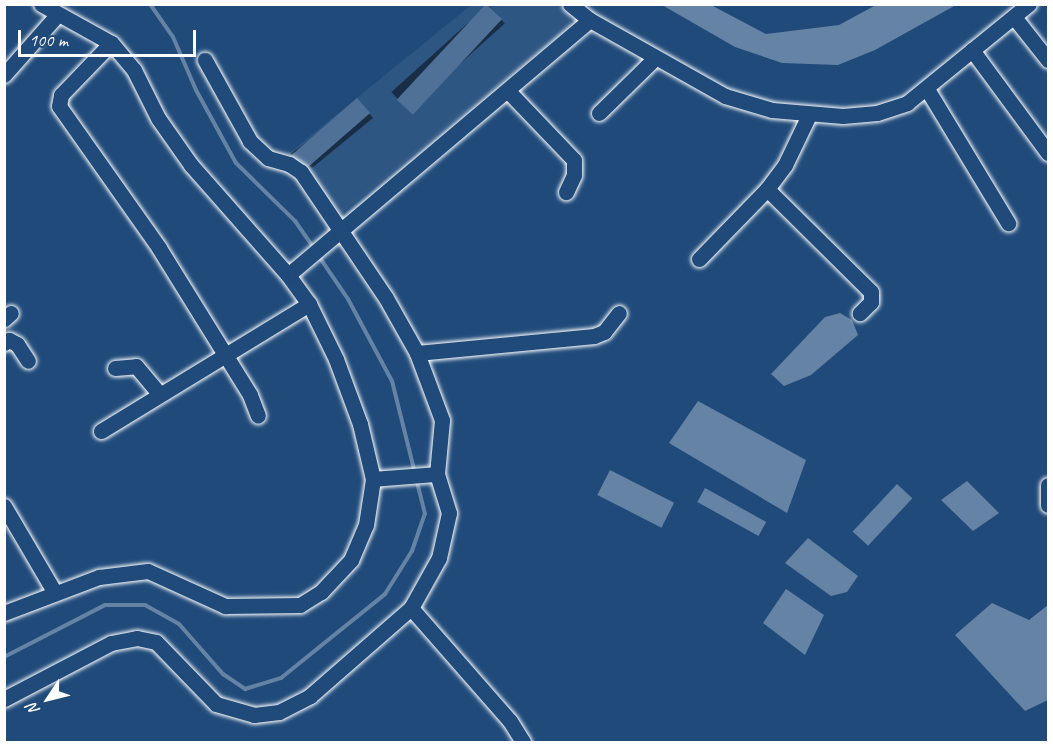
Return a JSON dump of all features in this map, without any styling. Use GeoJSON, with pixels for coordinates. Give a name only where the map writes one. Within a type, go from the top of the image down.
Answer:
{"type":"FeatureCollection","features":[{"type":"Feature","properties":{"kind":"street"},"geometry":{"type":"LineString","coordinates":[[4,613],[99,577],[148,571],[225,606],[300,605],[321,592],[351,560],[366,525],[373,479],[360,424],[336,359],[309,304],[288,275],[191,165],[158,118],[134,70],[111,43],[57,15],[41,4]]}},
{"type":"Feature","properties":{"kind":"street"},"geometry":{"type":"LineString","coordinates":[[570,4],[590,20],[725,96],[772,110],[810,115],[877,113],[907,103],[1029,4]]}},
{"type":"Feature","properties":{"kind":"street"},"geometry":{"type":"LineString","coordinates":[[4,75],[57,15]]}},
{"type":"Feature","properties":{"kind":"street"},"geometry":{"type":"LineString","coordinates":[[1014,17],[1048,60]]}},
{"type":"Feature","properties":{"kind":"street"},"geometry":{"type":"LineString","coordinates":[[288,275],[343,232],[590,20]]}},
{"type":"Feature","properties":{"kind":"street"},"geometry":{"type":"LineString","coordinates":[[111,43],[61,95],[59,106],[135,209],[226,355],[258,416]]}},
{"type":"Feature","properties":{"kind":"street"},"geometry":{"type":"LineString","coordinates":[[972,50],[1048,153]]}},
{"type":"Feature","properties":{"kind":"street"},"geometry":{"type":"LineString","coordinates":[[599,113],[655,58]]}},
{"type":"Feature","properties":{"kind":"street"},"geometry":{"type":"LineString","coordinates":[[4,699],[111,643],[137,638],[156,642],[216,704],[254,715],[279,712],[310,696],[411,608],[440,558],[449,513],[437,474],[442,420],[417,353],[343,232],[301,172],[289,164],[268,158],[250,141],[205,60]]}},
{"type":"Feature","properties":{"kind":"street"},"geometry":{"type":"LineString","coordinates":[[927,89],[1008,224]]}},
{"type":"Feature","properties":{"kind":"street"},"geometry":{"type":"LineString","coordinates":[[508,91],[573,160],[574,175],[566,192]]}},
{"type":"Feature","properties":{"kind":"street"},"geometry":{"type":"LineString","coordinates":[[699,259],[727,235],[767,189],[785,165],[810,115]]}},
{"type":"Feature","properties":{"kind":"street"},"geometry":{"type":"LineString","coordinates":[[767,189],[871,292],[871,302],[860,313]]}},
{"type":"Feature","properties":{"kind":"street"},"geometry":{"type":"LineString","coordinates":[[101,431],[159,393],[309,304]]}},
{"type":"Feature","properties":{"kind":"street"},"geometry":{"type":"LineString","coordinates":[[417,353],[594,336],[604,332],[619,312]]}},
{"type":"Feature","properties":{"kind":"street"},"geometry":{"type":"LineString","coordinates":[[4,343],[9,340],[16,344],[28,361]]}},
{"type":"Feature","properties":{"kind":"street"},"geometry":{"type":"LineString","coordinates":[[115,368],[136,366],[159,393]]}},
{"type":"Feature","properties":{"kind":"street"},"geometry":{"type":"LineString","coordinates":[[373,479],[437,474]]}},
{"type":"Feature","properties":{"kind":"street"},"geometry":{"type":"LineString","coordinates":[[1048,485],[1048,505]]}},
{"type":"Feature","properties":{"kind":"street"},"geometry":{"type":"LineString","coordinates":[[4,506],[55,593]]}},
{"type":"Feature","properties":{"kind":"street"},"geometry":{"type":"LineString","coordinates":[[411,608],[510,721],[523,742]]}},
{"type":"Feature","properties":{"kind":"shaded area"},"geometry":{"type":"Polygon","coordinates":[[[471,5],[557,5],[570,14],[570,26],[342,213],[335,213],[288,154],[471,5]]]}},
{"type":"Feature","properties":{"kind":"shaded area"},"geometry":{"type":"Polygon","coordinates":[[[662,5],[711,5],[766,34],[839,25],[876,5],[956,5],[875,50],[838,65],[782,63],[735,47],[662,5]]]}},
{"type":"Feature","properties":{"kind":"shaded area"},"geometry":{"type":"Polygon","coordinates":[[[840,313],[852,320],[858,335],[811,375],[784,386],[771,374],[825,317],[840,313]]]}},
{"type":"Feature","properties":{"kind":"shaded area"},"geometry":{"type":"Polygon","coordinates":[[[698,401],[806,460],[787,513],[669,443],[698,401]]]}},
{"type":"Feature","properties":{"kind":"shaded area"},"geometry":{"type":"Polygon","coordinates":[[[610,470],[674,503],[661,528],[597,495],[610,470]]]}},
{"type":"Feature","properties":{"kind":"shaded area"},"geometry":{"type":"Polygon","coordinates":[[[967,481],[999,513],[973,531],[941,500],[967,481]]]}},
{"type":"Feature","properties":{"kind":"shaded area"},"geometry":{"type":"Polygon","coordinates":[[[897,484],[912,498],[868,546],[853,532],[897,484]]]}},
{"type":"Feature","properties":{"kind":"shaded area"},"geometry":{"type":"Polygon","coordinates":[[[705,488],[766,522],[758,536],[697,502],[705,488]]]}},
{"type":"Feature","properties":{"kind":"shaded area"},"geometry":{"type":"Polygon","coordinates":[[[808,538],[858,576],[847,592],[831,596],[785,563],[808,538]]]}},
{"type":"Feature","properties":{"kind":"shaded area"},"geometry":{"type":"Polygon","coordinates":[[[786,589],[824,615],[805,655],[763,623],[786,589]]]}},
{"type":"Feature","properties":{"kind":"shaded area"},"geometry":{"type":"Polygon","coordinates":[[[992,603],[1029,620],[1048,605],[1048,700],[1025,711],[955,635],[992,603]]]}},
{"type":"Feature","properties":{"kind":"building"},"geometry":{"type":"Polygon","coordinates":[[[486,4],[502,19],[413,115],[397,100],[486,4]]]}},
{"type":"Feature","properties":{"kind":"building"},"geometry":{"type":"Polygon","coordinates":[[[357,98],[370,113],[303,171],[290,156],[357,98]]]}},
{"type":"Feature","properties":{"kind":"waterway"},"geometry":{"type":"LineString","coordinates":[[150,4],[173,37],[196,90],[236,163],[295,221],[314,248]]}},
{"type":"Feature","properties":{"kind":"waterway"},"geometry":{"type":"LineString","coordinates":[[318,255],[348,299],[392,381],[415,473]]}},
{"type":"Feature","properties":{"kind":"waterway"},"geometry":{"type":"LineString","coordinates":[[4,657],[105,605],[145,605],[179,624],[223,674],[245,689],[281,678],[385,594],[412,551],[425,514],[417,481]]}}]}
